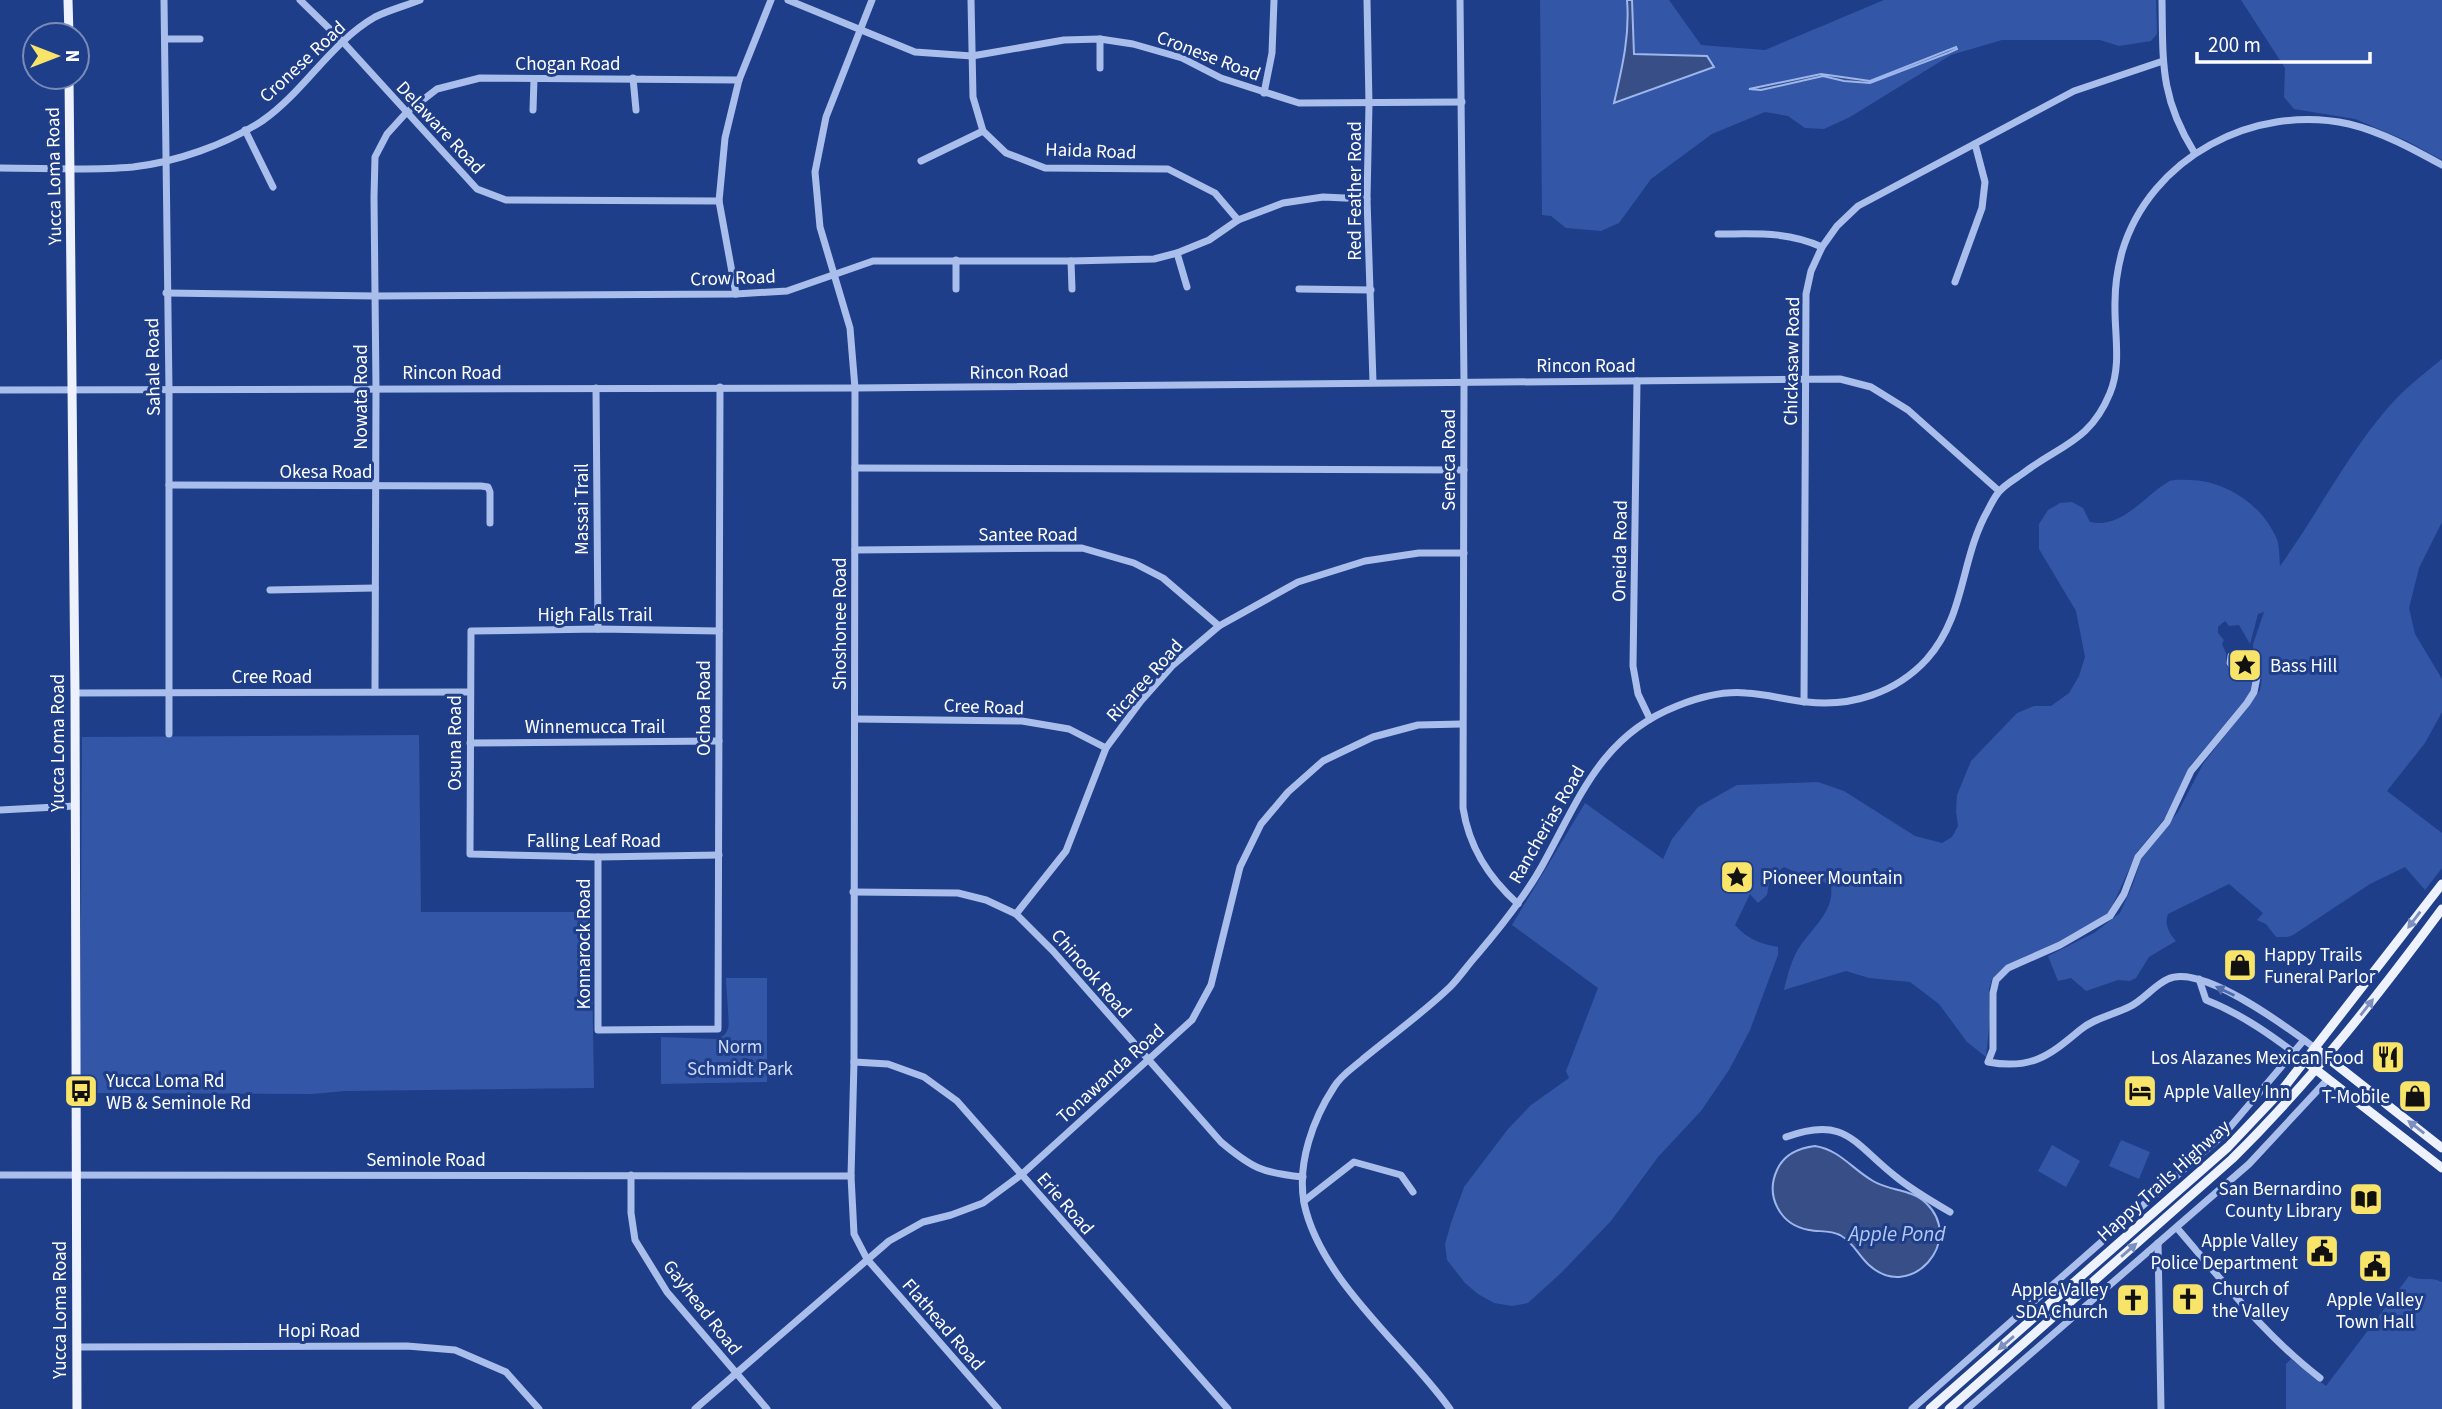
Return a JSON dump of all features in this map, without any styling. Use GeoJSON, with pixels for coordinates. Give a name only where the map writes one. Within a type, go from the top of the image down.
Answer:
{"type":"FeatureCollection","features":[{"type":"Feature","properties":{"kind":"main road"},"geometry":{"type":"LineString","coordinates":[[68,0],[69,21]]}},
{"type":"Feature","properties":{"kind":"main road","name":"Yucca Loma Road"},"geometry":{"type":"LineString","coordinates":[[69,91],[75,693],[77,1409]]}},
{"type":"Feature","properties":{"kind":"main road","name":"Happy Trails Highway"},"geometry":{"type":"LineString","coordinates":[[1930,1409],[2228,1147],[2264,1111],[2442,884]]}},
{"type":"Feature","properties":{"kind":"main road","name":"Happy Trails Highway"},"geometry":{"type":"LineString","coordinates":[[1949,1409],[2232,1159],[2328,1057],[2442,909]]}},
{"type":"Feature","properties":{"kind":"main road"},"geometry":{"type":"LineString","coordinates":[[2315,1048],[2442,1148]]}},
{"type":"Feature","properties":{"kind":"main road"},"geometry":{"type":"LineString","coordinates":[[2305,1061],[2442,1168]]}},
{"type":"Feature","properties":{"kind":"street","name":"Sahale Road"},"geometry":{"type":"LineString","coordinates":[[164,0],[170,734]]}},
{"type":"Feature","properties":{"kind":"street","name":"Delaware Road"},"geometry":{"type":"LineString","coordinates":[[300,0],[343,42],[477,189],[506,200],[719,201]]}},
{"type":"Feature","properties":{"kind":"street","name":"Cronese Road"},"geometry":{"type":"LineString","coordinates":[[0,168],[132,167],[207,148],[262,120],[298,91],[343,42],[376,17],[420,0]]}},
{"type":"Feature","properties":{"kind":"street"},"geometry":{"type":"LineString","coordinates":[[736,294],[719,201],[725,138],[738,80],[771,0]]}},
{"type":"Feature","properties":{"kind":"street","name":"Cronese Road"},"geometry":{"type":"LineString","coordinates":[[788,0],[915,52],[972,56],[1064,40],[1100,39],[1133,44],[1182,58],[1222,78],[1298,103],[1462,103]]}},
{"type":"Feature","properties":{"kind":"street","name":"Shoshonee Road"},"geometry":{"type":"LineString","coordinates":[[867,1259],[854,1234],[851,1176],[854,1062],[855,388],[850,328],[820,227],[815,172],[826,117],[872,0]]}},
{"type":"Feature","properties":{"kind":"street"},"geometry":{"type":"LineString","coordinates":[[921,161],[983,131],[973,97],[971,0]]}},
{"type":"Feature","properties":{"kind":"street"},"geometry":{"type":"LineString","coordinates":[[1264,93],[1272,53],[1274,0]]}},
{"type":"Feature","properties":{"kind":"street","name":"Red Feather Road"},"geometry":{"type":"LineString","coordinates":[[1367,0],[1367,199],[1373,382]]}},
{"type":"Feature","properties":{"kind":"street","name":"Seneca Road"},"geometry":{"type":"LineString","coordinates":[[1461,0],[1463,808],[1468,833],[1482,863],[1494,880],[1518,904]]}},
{"type":"Feature","properties":{"kind":"street"},"geometry":{"type":"LineString","coordinates":[[2162,0],[2163,61],[2167,93],[2178,126],[2194,152]]}},
{"type":"Feature","properties":{"kind":"street"},"geometry":{"type":"LineString","coordinates":[[165,39],[201,39]]}},
{"type":"Feature","properties":{"kind":"street"},"geometry":{"type":"LineString","coordinates":[[1100,39],[1100,68]]}},
{"type":"Feature","properties":{"kind":"street","name":"Chickasaw Road"},"geometry":{"type":"LineString","coordinates":[[1804,702],[1806,294],[1811,271],[1822,247],[1837,226],[1858,206],[2074,91],[2163,61]]}},
{"type":"Feature","properties":{"kind":"street","name":"Chogan Road"},"geometry":{"type":"LineString","coordinates":[[406,113],[437,89],[480,78],[738,80]]}},
{"type":"Feature","properties":{"kind":"street"},"geometry":{"type":"LineString","coordinates":[[634,78],[636,110]]}},
{"type":"Feature","properties":{"kind":"street"},"geometry":{"type":"LineString","coordinates":[[533,110],[534,79]]}},
{"type":"Feature","properties":{"kind":"street","name":"Nowata Road"},"geometry":{"type":"LineString","coordinates":[[375,691],[375,158],[387,134],[406,113]]}},
{"type":"Feature","properties":{"kind":"street","name":"Rancherias Road"},"geometry":{"type":"LineString","coordinates":[[1450,1409],[1347,1287],[1317,1240],[1304,1201],[1303,1177],[1313,1122],[1337,1080],[1450,987],[1518,904],[1541,869],[1597,766],[1625,736],[1650,719],[1679,705],[1713,696],[1742,692],[1836,704],[1874,696],[1900,683],[1925,662],[1947,632],[1959,602],[1976,531],[1998,491],[2036,464],[2074,443],[2099,417],[2112,388],[2117,365],[2115,301],[2121,254],[2145,205],[2166,178],[2194,152],[2243,130],[2272,122],[2331,121],[2366,129],[2442,165]]}},
{"type":"Feature","properties":{"kind":"street"},"geometry":{"type":"LineString","coordinates":[[245,130],[273,187]]}},
{"type":"Feature","properties":{"kind":"street","name":"Haida Road"},"geometry":{"type":"LineString","coordinates":[[983,131],[1006,153],[1045,168],[1168,169],[1215,193],[1238,220]]}},
{"type":"Feature","properties":{"kind":"street"},"geometry":{"type":"LineString","coordinates":[[1955,282],[1982,208],[1985,182],[1975,144]]}},
{"type":"Feature","properties":{"kind":"street","name":"Crow Road"},"geometry":{"type":"LineString","coordinates":[[166,293],[376,296],[736,294],[787,291],[873,261],[1071,261],[1154,258],[1177,253],[1209,240],[1238,220],[1283,203],[1323,197],[1367,199]]}},
{"type":"Feature","properties":{"kind":"street"},"geometry":{"type":"LineString","coordinates":[[1718,234],[1772,233],[1800,237],[1822,247]]}},
{"type":"Feature","properties":{"kind":"street"},"geometry":{"type":"LineString","coordinates":[[1177,253],[1187,287]]}},
{"type":"Feature","properties":{"kind":"street"},"geometry":{"type":"LineString","coordinates":[[956,260],[956,289]]}},
{"type":"Feature","properties":{"kind":"street"},"geometry":{"type":"LineString","coordinates":[[1071,261],[1072,289]]}},
{"type":"Feature","properties":{"kind":"street"},"geometry":{"type":"LineString","coordinates":[[1299,289],[1371,290]]}},
{"type":"Feature","properties":{"kind":"street","name":"Rincon Road"},"geometry":{"type":"LineString","coordinates":[[0,390],[855,388],[1839,379],[1871,387],[1909,410],[1998,491]]}},
{"type":"Feature","properties":{"kind":"street","name":"Oneida Road"},"geometry":{"type":"LineString","coordinates":[[1637,381],[1633,666],[1638,694],[1650,719]]}},
{"type":"Feature","properties":{"kind":"street","name":"Ochoa Road"},"geometry":{"type":"LineString","coordinates":[[598,1030],[718,1029],[720,387]]}},
{"type":"Feature","properties":{"kind":"street","name":"Massai Trail"},"geometry":{"type":"LineString","coordinates":[[596,388],[598,629]]}},
{"type":"Feature","properties":{"kind":"street"},"geometry":{"type":"LineString","coordinates":[[855,468],[1464,470]]}},
{"type":"Feature","properties":{"kind":"street","name":"Okesa Road"},"geometry":{"type":"LineString","coordinates":[[170,485],[488,487],[490,523]]}},
{"type":"Feature","properties":{"kind":"street","name":"Santee Road"},"geometry":{"type":"LineString","coordinates":[[855,550],[1082,548],[1134,563],[1163,578],[1219,626]]}},
{"type":"Feature","properties":{"kind":"street","name":"Ricaree Road"},"geometry":{"type":"LineString","coordinates":[[1016,914],[1066,851],[1106,748],[1141,701],[1173,666],[1219,626],[1298,582],[1365,561],[1419,553],[1464,553]]}},
{"type":"Feature","properties":{"kind":"street"},"geometry":{"type":"LineString","coordinates":[[270,590],[375,588]]}},
{"type":"Feature","properties":{"kind":"street","name":"High Falls Trail"},"geometry":{"type":"LineString","coordinates":[[471,631],[719,631]]}},
{"type":"Feature","properties":{"kind":"street","name":"Osuna Road"},"geometry":{"type":"LineString","coordinates":[[470,855],[471,631]]}},
{"type":"Feature","properties":{"kind":"street"},"geometry":{"type":"LineString","coordinates":[[2231,656],[2230,663],[2236,672],[2257,677],[2248,703],[2191,771],[2167,822],[2138,857],[2117,907],[2110,916],[2088,931],[2008,968],[1996,979],[1993,993],[1993,1049],[1988,1062],[2025,1064],[2054,1053],[2084,1027],[2131,1007],[2169,978],[2186,977],[2199,979],[2223,989],[2263,1011],[2315,1048]]}},
{"type":"Feature","properties":{"kind":"street","name":"Cree Road"},"geometry":{"type":"LineString","coordinates":[[75,693],[470,692]]}},
{"type":"Feature","properties":{"kind":"street","name":"Cree Road"},"geometry":{"type":"LineString","coordinates":[[855,719],[1022,721],[1069,729],[1106,748]]}},
{"type":"Feature","properties":{"kind":"street","name":"Tonawanda Road"},"geometry":{"type":"LineString","coordinates":[[695,1409],[889,1241],[923,1222],[983,1203],[1021,1175],[1192,1020],[1211,985],[1240,867],[1261,824],[1288,792],[1323,761],[1373,737],[1418,725],[1462,724]]}},
{"type":"Feature","properties":{"kind":"street","name":"Winnemucca Trail"},"geometry":{"type":"LineString","coordinates":[[470,743],[719,741]]}},
{"type":"Feature","properties":{"kind":"street"},"geometry":{"type":"LineString","coordinates":[[0,810],[75,806]]}},
{"type":"Feature","properties":{"kind":"street","name":"Falling Leaf Road"},"geometry":{"type":"LineString","coordinates":[[470,855],[719,855]]}},
{"type":"Feature","properties":{"kind":"street","name":"Konnarock Road"},"geometry":{"type":"LineString","coordinates":[[598,857],[598,1030]]}},
{"type":"Feature","properties":{"kind":"street","name":"Chinook Road"},"geometry":{"type":"LineString","coordinates":[[853,891],[958,893],[986,900],[1016,914],[1053,951],[1221,1142],[1249,1166],[1277,1175],[1303,1177]]}},
{"type":"Feature","properties":{"kind":"street"},"geometry":{"type":"LineString","coordinates":[[2199,979],[2206,1000],[2255,1026],[2305,1061]]}},
{"type":"Feature","properties":{"kind":"street"},"geometry":{"type":"LineString","coordinates":[[2255,1026],[2263,1011]]}},
{"type":"Feature","properties":{"kind":"street"},"geometry":{"type":"LineString","coordinates":[[1912,1409],[2225,1133],[2304,1040]]}},
{"type":"Feature","properties":{"kind":"street","name":"Erie Road"},"geometry":{"type":"LineString","coordinates":[[854,1062],[888,1064],[924,1077],[957,1101],[1228,1409]]}},
{"type":"Feature","properties":{"kind":"street"},"geometry":{"type":"LineString","coordinates":[[1967,1409],[2249,1164],[2328,1080]]}},
{"type":"Feature","properties":{"kind":"street"},"geometry":{"type":"LineString","coordinates":[[1786,1137],[1806,1130],[1836,1130],[1853,1138],[1899,1179],[1950,1212]]}},
{"type":"Feature","properties":{"kind":"street"},"geometry":{"type":"LineString","coordinates":[[1304,1201],[1354,1162],[1401,1175],[1413,1192]]}},
{"type":"Feature","properties":{"kind":"street","name":"Seminole Road"},"geometry":{"type":"LineString","coordinates":[[0,1175],[851,1176]]}},
{"type":"Feature","properties":{"kind":"street","name":"Gayhead Road"},"geometry":{"type":"LineString","coordinates":[[631,1175],[631,1213],[635,1240],[667,1292],[767,1409]]}},
{"type":"Feature","properties":{"kind":"street"},"geometry":{"type":"LineString","coordinates":[[2177,1228],[2252,1314],[2297,1360],[2320,1378]]}},
{"type":"Feature","properties":{"kind":"street"},"geometry":{"type":"LineString","coordinates":[[2158,1242],[2161,1409]]}},
{"type":"Feature","properties":{"kind":"street","name":"Flathead Road"},"geometry":{"type":"LineString","coordinates":[[867,1259],[998,1409]]}},
{"type":"Feature","properties":{"kind":"street","name":"Hopi Road"},"geometry":{"type":"LineString","coordinates":[[76,1347],[407,1346],[455,1350],[506,1372],[539,1409]]}},
{"type":"Feature","properties":{"kind":"green space"},"geometry":{"type":"Polygon","coordinates":[[[1540,0],[1669,0],[1701,45],[1765,50],[1884,0],[2156,0],[2157,34],[2151,41],[2119,46],[2100,40],[2002,40],[1951,55],[1850,117],[1824,129],[1805,128],[1788,116],[1765,112],[1712,134],[1651,179],[1619,223],[1601,231],[1566,228],[1551,216],[1542,215],[1540,0]]]}},
{"type":"Feature","properties":{"kind":"green space"},"geometry":{"type":"Polygon","coordinates":[[[2241,0],[2442,0],[2442,160],[2407,141],[2355,119],[2294,109],[2284,97],[2285,68],[2241,0]]]}},
{"type":"Feature","properties":{"kind":"green space"},"geometry":{"type":"Polygon","coordinates":[[[2442,359],[2442,522],[2419,568],[2409,608],[2415,634],[2442,679],[2442,712],[2425,743],[2387,791],[2442,833],[2442,868],[2425,890],[2405,867],[2370,884],[2293,935],[2276,937],[2266,924],[2257,920],[2263,913],[2229,884],[2168,914],[2168,928],[2176,941],[2149,957],[2136,978],[2130,981],[2118,980],[2086,991],[2071,978],[2058,981],[2048,956],[2094,933],[2120,913],[2141,859],[2178,812],[2203,764],[2260,690],[2262,678],[2254,669],[2253,644],[2264,612],[2258,614],[2250,644],[2239,625],[2229,626],[2225,621],[2218,627],[2218,633],[2224,640],[2222,644],[2226,653],[2226,665],[2235,675],[2253,678],[2249,695],[2190,766],[2165,818],[2137,852],[2109,913],[2070,937],[2002,969],[1992,979],[1989,989],[1990,1018],[1986,1057],[1967,1042],[1939,1004],[1910,982],[1869,978],[1846,971],[1784,990],[1796,953],[1825,914],[1831,887],[1821,880],[1808,878],[1784,867],[1770,877],[1767,895],[1758,903],[1750,894],[1735,925],[1755,940],[1778,947],[1778,955],[1750,1030],[1729,1070],[1701,1111],[1658,1157],[1611,1221],[1528,1303],[1512,1306],[1494,1303],[1465,1283],[1447,1260],[1445,1244],[1464,1187],[1508,1129],[1531,1105],[1569,1078],[1566,1071],[1598,988],[1512,925],[1585,803],[1663,859],[1672,839],[1698,807],[1737,785],[1818,782],[1844,791],[1915,836],[1942,843],[1952,837],[1958,826],[1957,795],[1971,761],[2017,713],[2034,706],[2051,706],[2069,693],[2079,676],[2085,657],[2076,611],[2039,549],[2039,524],[2048,510],[2060,503],[2072,502],[2083,508],[2090,522],[2102,523],[2112,521],[2132,510],[2170,481],[2189,480],[2215,484],[2250,504],[2268,523],[2279,546],[2280,566],[2371,428],[2399,396],[2442,359]]]}},
{"type":"Feature","properties":{"kind":"green space"},"geometry":{"type":"Polygon","coordinates":[[[419,735],[421,912],[591,912],[594,1088],[345,1091],[312,1094],[80,1093],[82,737],[419,735]]]}},
{"type":"Feature","properties":{"kind":"green space","name":"Norm Schmidt Park"},"geometry":{"type":"Polygon","coordinates":[[[726,978],[767,978],[767,1082],[661,1084],[661,1037],[716,1039],[726,1032],[729,1020],[726,978]]]}},
{"type":"Feature","properties":{"kind":"green space"},"geometry":{"type":"Polygon","coordinates":[[[2121,1140],[2150,1152],[2139,1179],[2109,1166],[2121,1140]]]}},
{"type":"Feature","properties":{"kind":"green space"},"geometry":{"type":"Polygon","coordinates":[[[2052,1145],[2080,1161],[2066,1187],[2038,1171],[2052,1145]]]}},
{"type":"Feature","properties":{"kind":"green space"},"geometry":{"type":"Polygon","coordinates":[[[2409,1276],[2442,1282],[2442,1409],[2286,1409],[2286,1364],[2291,1359],[2326,1386],[2409,1276]]]}},
{"type":"Feature","properties":{"kind":"water"},"geometry":{"type":"Polygon","coordinates":[[[1627,0],[1632,0],[1634,54],[1707,56],[1714,67],[1614,103],[1626,39],[1627,0]]]}},
{"type":"Feature","properties":{"kind":"water"},"geometry":{"type":"Polygon","coordinates":[[[1956,47],[1957,49],[1948,53],[1870,83],[1823,76],[1761,90],[1749,89],[1821,74],[1870,81],[1956,47]]]}},
{"type":"Feature","properties":{"kind":"water","name":"Apple Pond"},"geometry":{"type":"Polygon","coordinates":[[[1815,1146],[1832,1151],[1879,1184],[1914,1195],[1926,1203],[1937,1218],[1940,1234],[1928,1263],[1916,1272],[1901,1277],[1885,1275],[1869,1265],[1840,1235],[1799,1227],[1783,1216],[1774,1199],[1777,1170],[1793,1153],[1815,1146]]]}},
{"type":"Feature","properties":{"kind":"place","name":"Bass Hill"},"geometry":{"type":"Point","coordinates":[2245,665]}},
{"type":"Feature","properties":{"kind":"place","name":"Pioneer Mountain"},"geometry":{"type":"Point","coordinates":[1737,877]}},
{"type":"Feature","properties":{"kind":"place","name":"Happy Trails Funeral Parlor"},"geometry":{"type":"Point","coordinates":[2240,965]}},
{"type":"Feature","properties":{"kind":"place","name":"Los Alazanes Mexican Food"},"geometry":{"type":"Point","coordinates":[2388,1057]}},
{"type":"Feature","properties":{"kind":"place","name":"Yucca Loma Rd WB & Seminole Rd"},"geometry":{"type":"Point","coordinates":[81,1091]}},
{"type":"Feature","properties":{"kind":"place","name":"Apple Valley Inn"},"geometry":{"type":"Point","coordinates":[2140,1091]}},
{"type":"Feature","properties":{"kind":"place","name":"T-Mobile"},"geometry":{"type":"Point","coordinates":[2415,1096]}},
{"type":"Feature","properties":{"kind":"place","name":"San Bernardino County Library"},"geometry":{"type":"Point","coordinates":[2366,1199]}},
{"type":"Feature","properties":{"kind":"place","name":"Apple Valley Police Department"},"geometry":{"type":"Point","coordinates":[2322,1251]}},
{"type":"Feature","properties":{"kind":"place","name":"Apple Valley Town Hall"},"geometry":{"type":"Point","coordinates":[2375,1266]}},
{"type":"Feature","properties":{"kind":"place","name":"Church of the Valley"},"geometry":{"type":"Point","coordinates":[2188,1299]}},
{"type":"Feature","properties":{"kind":"place","name":"Apple Valley SDA Church"},"geometry":{"type":"Point","coordinates":[2133,1300]}}]}
